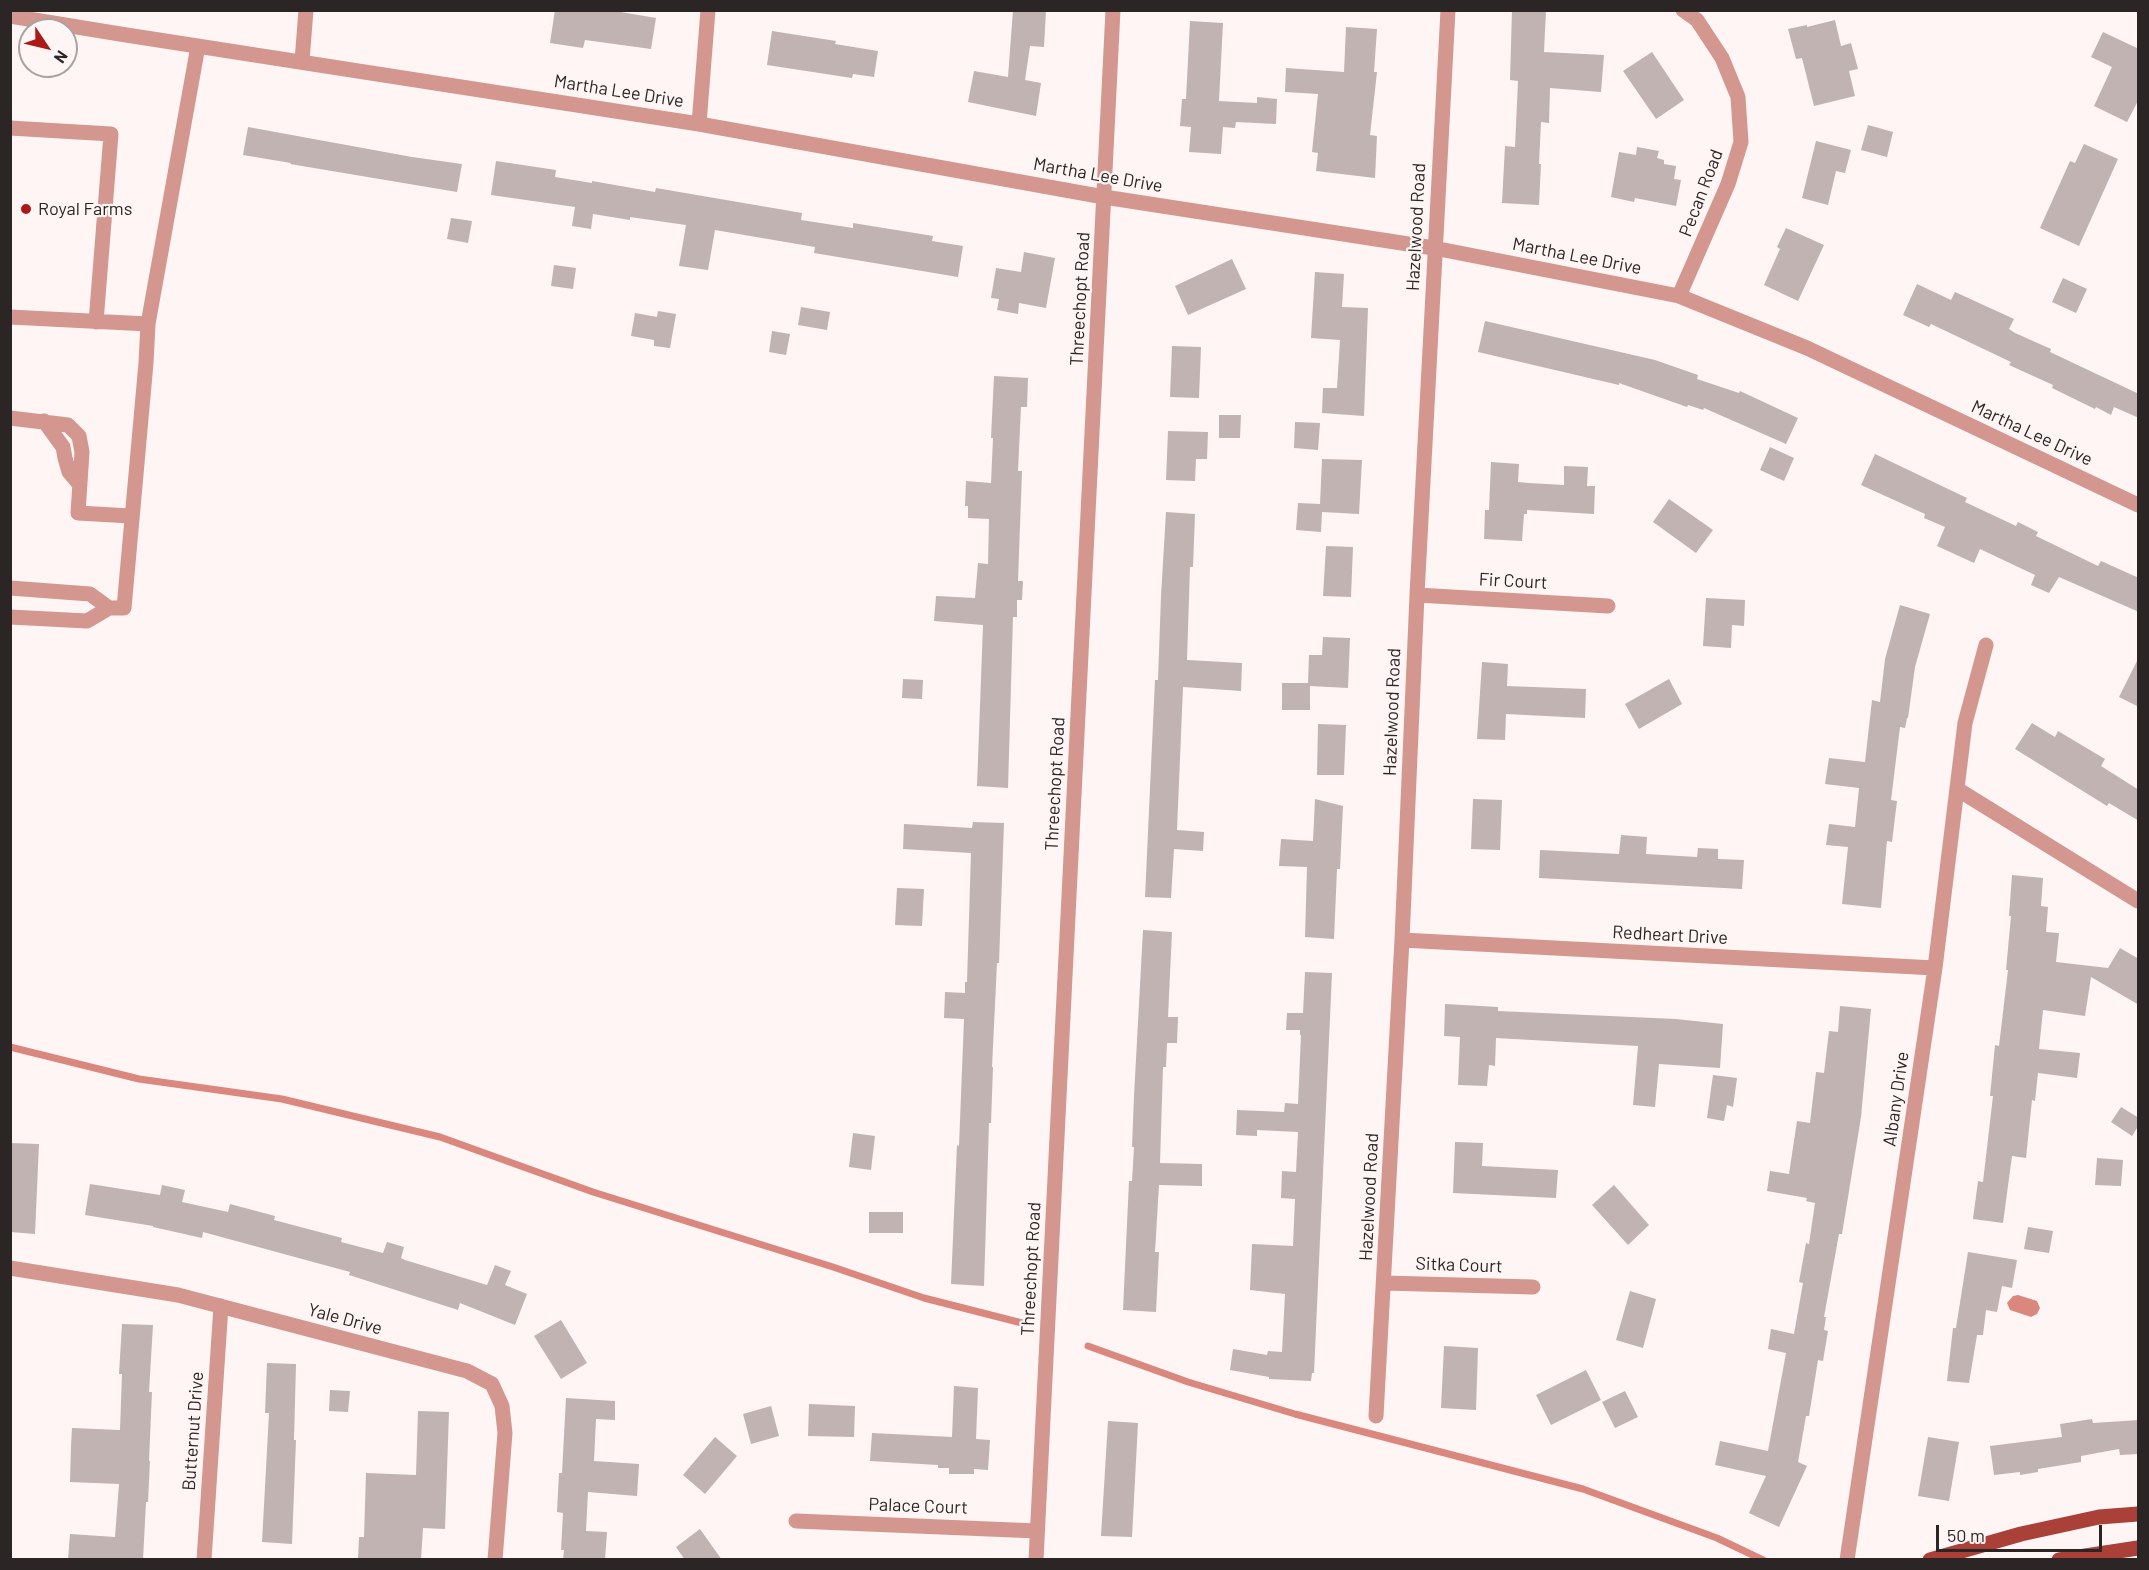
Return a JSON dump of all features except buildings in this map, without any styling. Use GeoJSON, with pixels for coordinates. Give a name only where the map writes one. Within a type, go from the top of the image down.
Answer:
{"type":"FeatureCollection","features":[{"type":"Feature","properties":{"kind":"main road"},"geometry":{"type":"LineString","coordinates":[[1930,1560],[2043,1529],[2100,1517],[2139,1514]]}},
{"type":"Feature","properties":{"kind":"main road"},"geometry":{"type":"LineString","coordinates":[[2059,1560],[2139,1548]]}},
{"type":"Feature","properties":{"kind":"street"},"geometry":{"type":"LineString","coordinates":[[302,61],[306,10]]}},
{"type":"Feature","properties":{"kind":"street"},"geometry":{"type":"LineString","coordinates":[[699,124],[708,10]]}},
{"type":"Feature","properties":{"kind":"street","name":"Threechopt Road"},"geometry":{"type":"LineString","coordinates":[[1036,1560],[1113,10]]}},
{"type":"Feature","properties":{"kind":"street","name":"Hazelwood Road"},"geometry":{"type":"LineString","coordinates":[[1376,1416],[1402,940],[1434,248],[1448,10]]}},
{"type":"Feature","properties":{"kind":"street","name":"Pecan Road"},"geometry":{"type":"LineString","coordinates":[[1679,296],[1728,184],[1741,142],[1738,97],[1722,57],[1697,20],[1683,10]]}},
{"type":"Feature","properties":{"kind":"street","name":"Martha Lee Drive"},"geometry":{"type":"LineString","coordinates":[[10,16],[699,124],[1104,197],[1434,248],[1679,296],[1807,348],[2139,505]]}},
{"type":"Feature","properties":{"kind":"street"},"geometry":{"type":"LineString","coordinates":[[10,617],[87,621],[109,608],[124,608],[148,324],[198,46]]}},
{"type":"Feature","properties":{"kind":"street"},"geometry":{"type":"LineString","coordinates":[[10,128],[111,134],[96,322]]}},
{"type":"Feature","properties":{"kind":"street"},"geometry":{"type":"LineString","coordinates":[[10,317],[148,324]]}},
{"type":"Feature","properties":{"kind":"street"},"geometry":{"type":"LineString","coordinates":[[10,418],[44,421],[63,447],[69,472],[80,484],[78,513],[131,516]]}},
{"type":"Feature","properties":{"kind":"street"},"geometry":{"type":"LineString","coordinates":[[10,588],[90,594],[109,608]]}},
{"type":"Feature","properties":{"kind":"street","name":"Fir Court"},"geometry":{"type":"LineString","coordinates":[[1417,595],[1608,606]]}},
{"type":"Feature","properties":{"kind":"street","name":"Albany Drive"},"geometry":{"type":"LineString","coordinates":[[1847,1560],[1935,968],[1965,723],[1986,645]]}},
{"type":"Feature","properties":{"kind":"street"},"geometry":{"type":"LineString","coordinates":[[1957,789],[2139,901]]}},
{"type":"Feature","properties":{"kind":"street","name":"Redheart Drive"},"geometry":{"type":"LineString","coordinates":[[1402,940],[1935,968]]}},
{"type":"Feature","properties":{"kind":"street","name":"Yale Drive"},"geometry":{"type":"LineString","coordinates":[[10,1268],[178,1295],[467,1371],[492,1384],[502,1406],[505,1433],[495,1560]]}},
{"type":"Feature","properties":{"kind":"street","name":"Sitka Court"},"geometry":{"type":"LineString","coordinates":[[1384,1283],[1533,1287]]}},
{"type":"Feature","properties":{"kind":"street","name":"Butternut Drive"},"geometry":{"type":"LineString","coordinates":[[204,1560],[220,1306]]}},
{"type":"Feature","properties":{"kind":"street","name":"Palace Court"},"geometry":{"type":"LineString","coordinates":[[796,1521],[1037,1531]]}},
{"type":"Feature","properties":{"kind":"shaded area"},"geometry":{"type":"Polygon","coordinates":[[[2018,1295],[2037,1301],[2040,1308],[2037,1314],[2031,1317],[2010,1310],[2007,1303],[2013,1296],[2018,1295]]]}},
{"type":"Feature","properties":{"kind":"waterway"},"geometry":{"type":"LineString","coordinates":[[10,1047],[139,1079],[282,1099],[440,1137],[593,1192],[924,1298],[1022,1323]]}},
{"type":"Feature","properties":{"kind":"waterway"},"geometry":{"type":"LineString","coordinates":[[1088,1346],[1188,1382],[1295,1414],[1583,1489],[1717,1538],[1763,1560]]}},
{"type":"Feature","properties":{"kind":"place","name":"Royal Farms"},"geometry":{"type":"Point","coordinates":[26,209]}}]}
